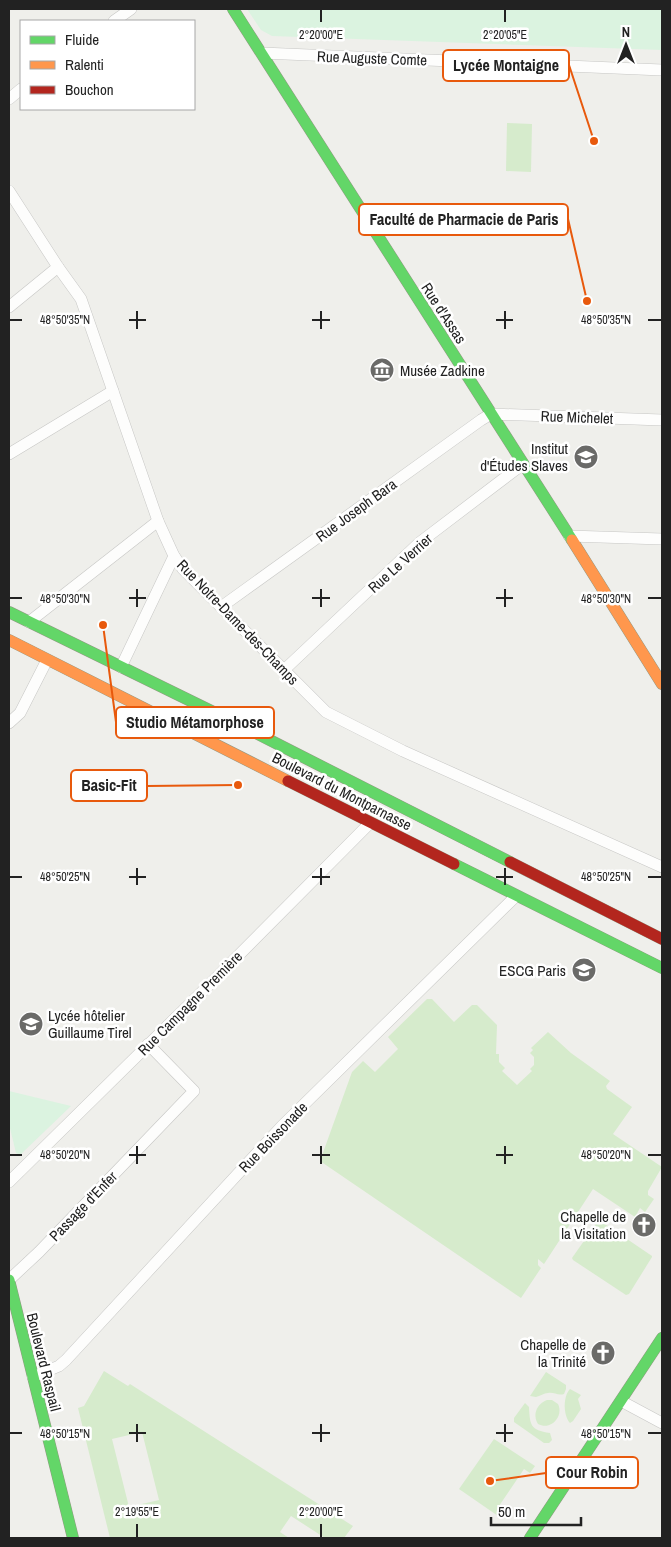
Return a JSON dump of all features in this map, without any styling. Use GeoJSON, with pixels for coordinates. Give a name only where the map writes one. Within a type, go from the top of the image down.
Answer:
{"type":"FeatureCollection","features":[{"type":"Feature","properties":{"kind":"main road","name":"Rue d'Assas"},"geometry":{"type":"LineString","coordinates":[[233,9],[662,684]]}},
{"type":"Feature","properties":{"kind":"main road","name":"Boulevard du Montparnasse"},"geometry":{"type":"LineString","coordinates":[[9,612],[260,736],[662,939]]}},
{"type":"Feature","properties":{"kind":"main road","name":"Boulevard du Montparnasse"},"geometry":{"type":"LineString","coordinates":[[9,640],[662,968]]}},
{"type":"Feature","properties":{"kind":"main road","name":"Boulevard Raspail"},"geometry":{"type":"LineString","coordinates":[[9,1280],[72,1538]]}},
{"type":"Feature","properties":{"kind":"main road"},"geometry":{"type":"LineString","coordinates":[[530,1538],[662,1338]]}},
{"type":"Feature","properties":{"kind":"street"},"geometry":{"type":"LineString","coordinates":[[115,20],[131,9]]}},
{"type":"Feature","properties":{"kind":"street","name":"Rue Auguste Comte"},"geometry":{"type":"LineString","coordinates":[[262,54],[662,70]]}},
{"type":"Feature","properties":{"kind":"street"},"geometry":{"type":"LineString","coordinates":[[9,98],[20,90]]}},
{"type":"Feature","properties":{"kind":"street","name":"Rue Notre-Dame-des-Champs"},"geometry":{"type":"LineString","coordinates":[[9,191],[81,299],[158,521],[174,556],[183,569],[326,712],[403,751],[662,867]]}},
{"type":"Feature","properties":{"kind":"street"},"geometry":{"type":"LineString","coordinates":[[9,307],[58,267]]}},
{"type":"Feature","properties":{"kind":"street"},"geometry":{"type":"LineString","coordinates":[[9,454],[113,391]]}},
{"type":"Feature","properties":{"kind":"street","name":"Rue Michelet"},"geometry":{"type":"LineString","coordinates":[[492,414],[662,420]]}},
{"type":"Feature","properties":{"kind":"street","name":"Rue Joseph Bara"},"geometry":{"type":"LineString","coordinates":[[221,606],[492,414]]}},
{"type":"Feature","properties":{"kind":"street","name":"Rue Le Verrier"},"geometry":{"type":"LineString","coordinates":[[284,670],[419,543],[523,464]]}},
{"type":"Feature","properties":{"kind":"street"},"geometry":{"type":"LineString","coordinates":[[29,622],[158,521]]}},
{"type":"Feature","properties":{"kind":"street"},"geometry":{"type":"LineString","coordinates":[[569,536],[662,538]]}},
{"type":"Feature","properties":{"kind":"street"},"geometry":{"type":"LineString","coordinates":[[121,667],[174,556]]}},
{"type":"Feature","properties":{"kind":"street"},"geometry":{"type":"LineString","coordinates":[[9,723],[20,713],[47,660]]}},
{"type":"Feature","properties":{"kind":"street","name":"Rue Campagne Première"},"geometry":{"type":"LineString","coordinates":[[9,1182],[370,823]]}},
{"type":"Feature","properties":{"kind":"street","name":"Rue Boissonade"},"geometry":{"type":"LineString","coordinates":[[33,1377],[59,1366],[66,1360],[282,1126],[516,896]]}},
{"type":"Feature","properties":{"kind":"street","name":"Passage d'Enfer"},"geometry":{"type":"LineString","coordinates":[[9,1280],[39,1252],[194,1090],[148,1044]]}},
{"type":"Feature","properties":{"kind":"street"},"geometry":{"type":"LineString","coordinates":[[621,1400],[662,1423]]}},
{"type":"Feature","properties":{"kind":"green space"},"geometry":{"type":"Polygon","coordinates":[[[247,9],[662,9],[662,50],[272,36],[261,30],[247,9]]]}},
{"type":"Feature","properties":{"kind":"green space"},"geometry":{"type":"Polygon","coordinates":[[[507,123],[532,124],[531,172],[506,171],[507,123]]]}},
{"type":"Feature","properties":{"kind":"green space"},"geometry":{"type":"Polygon","coordinates":[[[427,999],[432,999],[454,1022],[472,1005],[477,1005],[497,1025],[496,1054],[499,1054],[499,1062],[505,1068],[502,1071],[517,1085],[532,1071],[530,1069],[534,1065],[534,1057],[530,1053],[533,1050],[531,1048],[548,1032],[571,1053],[610,1081],[606,1086],[607,1089],[632,1107],[613,1134],[662,1167],[648,1191],[648,1195],[654,1199],[645,1212],[640,1208],[635,1217],[593,1189],[544,1264],[538,1259],[538,1265],[541,1268],[521,1298],[320,1161],[352,1072],[363,1061],[375,1072],[398,1049],[388,1037],[427,999]]]}},
{"type":"Feature","properties":{"kind":"green space"},"geometry":{"type":"Polygon","coordinates":[[[9,1091],[71,1106],[20,1155],[16,1153],[9,1124],[9,1091]]]}},
{"type":"Feature","properties":{"kind":"green space"},"geometry":{"type":"Polygon","coordinates":[[[599,1220],[652,1256],[629,1294],[626,1295],[572,1258],[599,1220]]]}},
{"type":"Feature","properties":{"kind":"green space"},"geometry":{"type":"Polygon","coordinates":[[[104,1371],[128,1386],[130,1384],[353,1526],[344,1538],[325,1538],[291,1516],[280,1532],[289,1538],[110,1538],[78,1408],[84,1406],[104,1371]],[[142,1432],[112,1439],[129,1507],[159,1500],[142,1432]]]}},
{"type":"Feature","properties":{"kind":"green space"},"geometry":{"type":"Polygon","coordinates":[[[546,1372],[566,1385],[564,1394],[545,1393],[536,1397],[530,1396],[546,1372]]]}},
{"type":"Feature","properties":{"kind":"green space"},"geometry":{"type":"Polygon","coordinates":[[[570,1389],[581,1395],[578,1399],[581,1409],[570,1423],[566,1415],[565,1406],[566,1396],[570,1389]]]}},
{"type":"Feature","properties":{"kind":"green space"},"geometry":{"type":"Polygon","coordinates":[[[547,1400],[552,1400],[558,1404],[559,1413],[552,1424],[543,1426],[538,1424],[536,1420],[536,1410],[547,1400]]]}},
{"type":"Feature","properties":{"kind":"green space"},"geometry":{"type":"Polygon","coordinates":[[[525,1403],[529,1407],[532,1426],[538,1430],[550,1433],[552,1440],[549,1443],[544,1443],[514,1422],[514,1418],[525,1403]]]}},
{"type":"Feature","properties":{"kind":"green space"},"geometry":{"type":"Polygon","coordinates":[[[494,1439],[535,1466],[530,1473],[524,1469],[499,1506],[505,1511],[501,1518],[459,1489],[494,1439]]]}},
{"type":"Feature","properties":{"kind":"traffic: fast"},"geometry":{"type":"LineString","coordinates":[[233,9],[572,540]]}},
{"type":"Feature","properties":{"kind":"traffic: fast"},"geometry":{"type":"LineString","coordinates":[[9,612],[244,727],[510,862]]}},
{"type":"Feature","properties":{"kind":"traffic: fast"},"geometry":{"type":"LineString","coordinates":[[454,864],[662,968]]}},
{"type":"Feature","properties":{"kind":"traffic: fast"},"geometry":{"type":"LineString","coordinates":[[9,1280],[73,1538]]}},
{"type":"Feature","properties":{"kind":"traffic: fast"},"geometry":{"type":"LineString","coordinates":[[530,1538],[662,1338]]}},
{"type":"Feature","properties":{"kind":"traffic: slow"},"geometry":{"type":"LineString","coordinates":[[572,540],[662,684]]}},
{"type":"Feature","properties":{"kind":"traffic: slow"},"geometry":{"type":"LineString","coordinates":[[9,640],[288,781]]}},
{"type":"Feature","properties":{"kind":"traffic: jam"},"geometry":{"type":"LineString","coordinates":[[288,781],[454,864]]}},
{"type":"Feature","properties":{"kind":"traffic: jam"},"geometry":{"type":"LineString","coordinates":[[510,862],[662,939]]}},
{"type":"Feature","properties":{"kind":"place","name":"Lycée Montaigne"},"geometry":{"type":"Point","coordinates":[594,141]}},
{"type":"Feature","properties":{"kind":"place","name":"Faculté de Pharmacie de Paris"},"geometry":{"type":"Point","coordinates":[587,301]}},
{"type":"Feature","properties":{"kind":"place","name":"Musée Zadkine"},"geometry":{"type":"Point","coordinates":[382,370]}},
{"type":"Feature","properties":{"kind":"place","name":"Institut d'Études Slaves"},"geometry":{"type":"Point","coordinates":[586,457]}},
{"type":"Feature","properties":{"kind":"place","name":"Studio Métamorphose"},"geometry":{"type":"Point","coordinates":[103,625]}},
{"type":"Feature","properties":{"kind":"place","name":"Basic-Fit"},"geometry":{"type":"Point","coordinates":[238,785]}},
{"type":"Feature","properties":{"kind":"place","name":"ESCG Paris"},"geometry":{"type":"Point","coordinates":[584,970]}},
{"type":"Feature","properties":{"kind":"place","name":"Lycée hôtelier Guillaume Tirel"},"geometry":{"type":"Point","coordinates":[31,1024]}},
{"type":"Feature","properties":{"kind":"place","name":"Chapelle de la Visitation"},"geometry":{"type":"Point","coordinates":[644,1225]}},
{"type":"Feature","properties":{"kind":"place","name":"Chapelle de la Trinité"},"geometry":{"type":"Point","coordinates":[603,1353]}},
{"type":"Feature","properties":{"kind":"place","name":"Cour Robin"},"geometry":{"type":"Point","coordinates":[490,1481]}}]}
